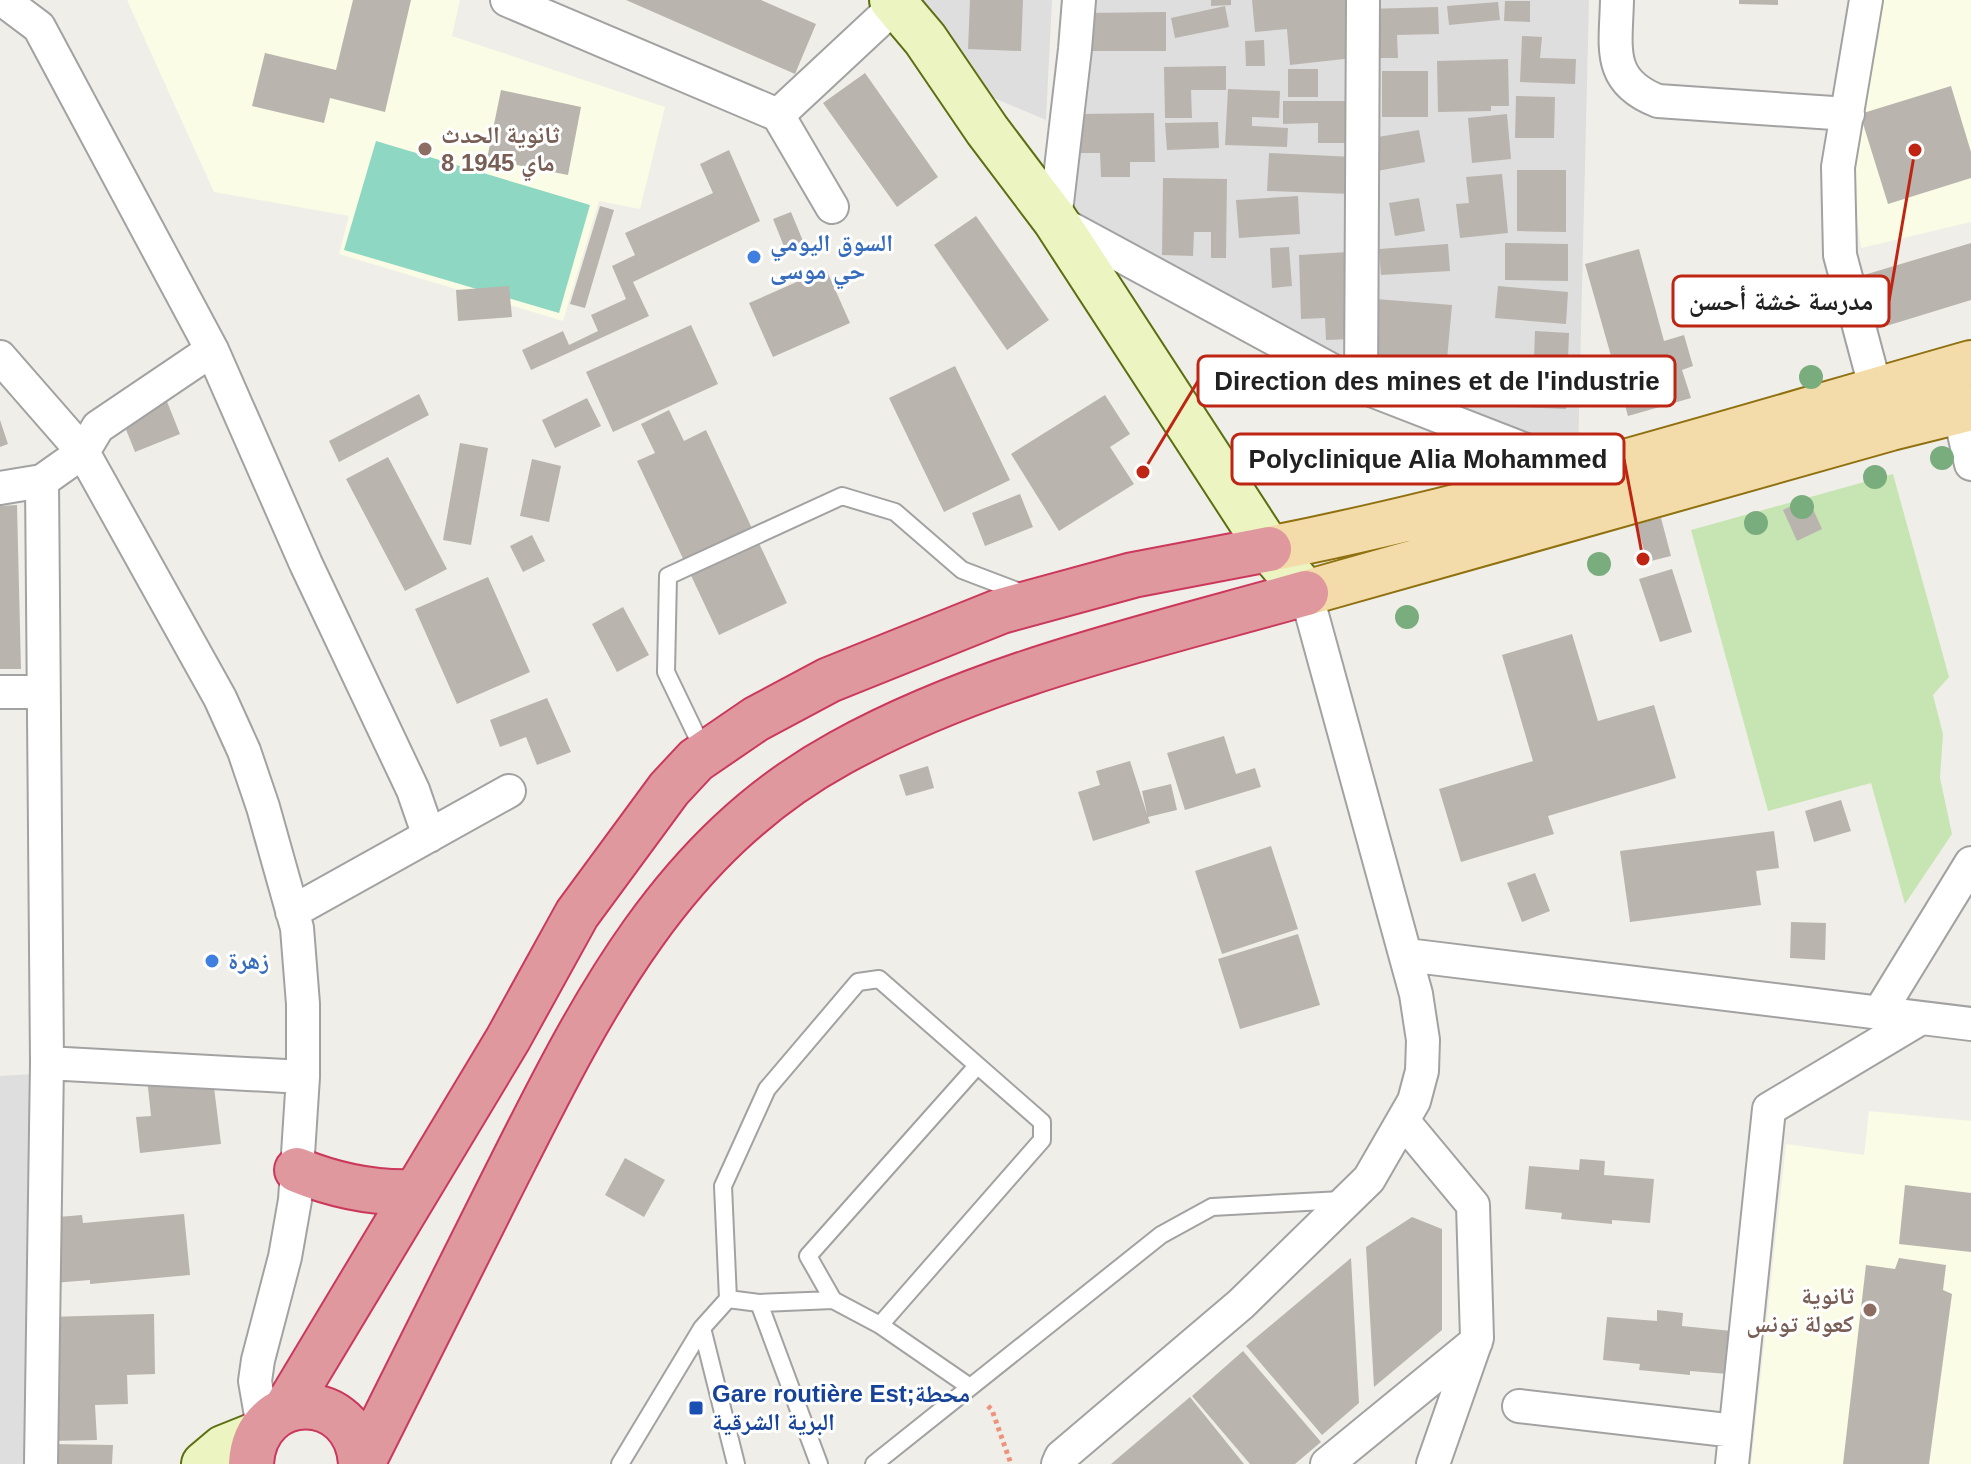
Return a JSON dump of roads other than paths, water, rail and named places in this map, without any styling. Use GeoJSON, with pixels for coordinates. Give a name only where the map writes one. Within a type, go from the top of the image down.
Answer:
{"type":"FeatureCollection","features":[{"type":"Feature","properties":{"kind":"highway"},"geometry":{"type":"LineString","coordinates":[[264,1434],[416,1192],[508,1039],[577,914],[669,789],[705,753],[756,719],[829,680],[1001,611],[1133,575],[1269,549]]}},
{"type":"Feature","properties":{"kind":"highway"},"geometry":{"type":"LineString","coordinates":[[362,1464],[557,1074],[604,992],[665,902],[737,824],[785,787],[838,753],[910,719],[1085,655],[1306,593]]}},
{"type":"Feature","properties":{"kind":"highway"},"geometry":{"type":"LineString","coordinates":[[297,1170],[367,1191],[416,1192]]}},
{"type":"Feature","properties":{"kind":"highway"},"geometry":{"type":"LineString","coordinates":[[264,1434],[301,1406],[317,1407],[332,1412],[345,1422],[355,1435],[362,1464]]}},
{"type":"Feature","properties":{"kind":"main road"},"geometry":{"type":"LineString","coordinates":[[894,2],[925,39],[987,130],[1055,220],[1269,549],[1306,593],[1891,428],[1965,410]]}},
{"type":"Feature","properties":{"kind":"main road"},"geometry":{"type":"LineString","coordinates":[[1269,549],[1338,535],[1585,473],[1971,363]]}},
{"type":"Feature","properties":{"kind":"main road"},"geometry":{"type":"LineString","coordinates":[[204,1464],[223,1448],[264,1434]]}},
{"type":"Feature","properties":{"kind":"street"},"geometry":{"type":"LineString","coordinates":[[3,0],[39,27],[212,350],[306,564],[413,790],[429,836]]}},
{"type":"Feature","properties":{"kind":"street"},"geometry":{"type":"LineString","coordinates":[[507,0],[778,115],[832,207]]}},
{"type":"Feature","properties":{"kind":"street"},"geometry":{"type":"LineString","coordinates":[[1079,0],[1055,220],[1361,386],[1585,473]]}},
{"type":"Feature","properties":{"kind":"street"},"geometry":{"type":"LineString","coordinates":[[1361,386],[1363,0]]}},
{"type":"Feature","properties":{"kind":"street"},"geometry":{"type":"LineString","coordinates":[[1617,0],[1616,48],[1619,67],[1627,84],[1637,93],[1658,101],[1848,114]]}},
{"type":"Feature","properties":{"kind":"street"},"geometry":{"type":"LineString","coordinates":[[1866,0],[1838,167],[1840,255],[1876,390]]}},
{"type":"Feature","properties":{"kind":"street"},"geometry":{"type":"LineString","coordinates":[[778,115],[894,2]]}},
{"type":"Feature","properties":{"kind":"street"},"geometry":{"type":"LineString","coordinates":[[0,488],[42,481],[83,452],[98,427],[212,350]]}},
{"type":"Feature","properties":{"kind":"street"},"geometry":{"type":"LineString","coordinates":[[0,357],[83,452],[220,698],[244,751],[263,807],[297,928],[303,1004],[303,1077],[297,1170],[293,1218],[255,1381],[264,1434]]}},
{"type":"Feature","properties":{"kind":"street"},"geometry":{"type":"LineString","coordinates":[[1965,410],[1971,464]]}},
{"type":"Feature","properties":{"kind":"street"},"geometry":{"type":"LineString","coordinates":[[41,1464],[47,1063],[42,481]]}},
{"type":"Feature","properties":{"kind":"street"},"geometry":{"type":"LineString","coordinates":[[1058,1464],[1061,1457],[1101,1421],[1241,1304],[1369,1179],[1414,1101],[1422,1071],[1423,1040],[1407,955],[1306,593]]}},
{"type":"Feature","properties":{"kind":"street"},"geometry":{"type":"LineString","coordinates":[[0,692],[43,692]]}},
{"type":"Feature","properties":{"kind":"street"},"geometry":{"type":"LineString","coordinates":[[292,912],[509,791]]}},
{"type":"Feature","properties":{"kind":"street"},"geometry":{"type":"LineString","coordinates":[[1879,1013],[1971,863]]}},
{"type":"Feature","properties":{"kind":"street"},"geometry":{"type":"LineString","coordinates":[[1407,955],[1971,1024]]}},
{"type":"Feature","properties":{"kind":"street"},"geometry":{"type":"LineString","coordinates":[[1732,1464],[1769,1109],[1921,1018]]}},
{"type":"Feature","properties":{"kind":"street"},"geometry":{"type":"LineString","coordinates":[[47,1063],[303,1077]]}},
{"type":"Feature","properties":{"kind":"street"},"geometry":{"type":"LineString","coordinates":[[1404,1122],[1473,1205],[1476,1342],[1433,1464]]}},
{"type":"Feature","properties":{"kind":"street"},"geometry":{"type":"LineString","coordinates":[[1327,1464],[1476,1342]]}},
{"type":"Feature","properties":{"kind":"street"},"geometry":{"type":"LineString","coordinates":[[1519,1406],[1735,1431]]}},
{"type":"Feature","properties":{"kind":"lane"},"geometry":{"type":"LineString","coordinates":[[705,753],[666,672],[668,576],[741,542],[842,496],[895,512],[962,570],[1038,599]]}},
{"type":"Feature","properties":{"kind":"lane"},"geometry":{"type":"LineString","coordinates":[[620,1464],[702,1328],[728,1299],[723,1186],[767,1089],[858,982],[879,979],[1042,1122],[1042,1140],[880,1325]]}},
{"type":"Feature","properties":{"kind":"lane"},"geometry":{"type":"LineString","coordinates":[[833,1300],[808,1256],[977,1066]]}},
{"type":"Feature","properties":{"kind":"lane"},"geometry":{"type":"LineString","coordinates":[[874,1464],[1161,1235],[1186,1221],[1212,1207],[1348,1200]]}},
{"type":"Feature","properties":{"kind":"lane"},"geometry":{"type":"LineString","coordinates":[[1301,1202],[1307,1239]]}},
{"type":"Feature","properties":{"kind":"lane"},"geometry":{"type":"LineString","coordinates":[[728,1299],[759,1303],[833,1300],[880,1325],[970,1387]]}},
{"type":"Feature","properties":{"kind":"lane"},"geometry":{"type":"LineString","coordinates":[[759,1303],[819,1464]]}},
{"type":"Feature","properties":{"kind":"lane"},"geometry":{"type":"LineString","coordinates":[[702,1328],[736,1464]]}},
{"type":"Feature","properties":{"kind":"place","name":"ثانوية الحدث 8 ماي 1945"},"geometry":{"type":"Point","coordinates":[425,149]}},
{"type":"Feature","properties":{"kind":"place","name":"مدرسة خشة أحسن"},"geometry":{"type":"Point","coordinates":[1915,150]}},
{"type":"Feature","properties":{"kind":"place","name":"السوق اليومي حي موسى"},"geometry":{"type":"Point","coordinates":[754,257]}},
{"type":"Feature","properties":{"kind":"place","name":"Direction des mines et de l'industrie"},"geometry":{"type":"Point","coordinates":[1143,472]}},
{"type":"Feature","properties":{"kind":"place","name":"Polyclinique Alia Mohammed"},"geometry":{"type":"Point","coordinates":[1643,559]}},
{"type":"Feature","properties":{"kind":"place","name":"زهرة"},"geometry":{"type":"Point","coordinates":[212,961]}},
{"type":"Feature","properties":{"kind":"place","name":"ثانوية كعولة تونس"},"geometry":{"type":"Point","coordinates":[1870,1310]}},
{"type":"Feature","properties":{"kind":"place","name":"Gare routière Est;محطة البرية الشرقية"},"geometry":{"type":"Point","coordinates":[696,1408]}}]}
